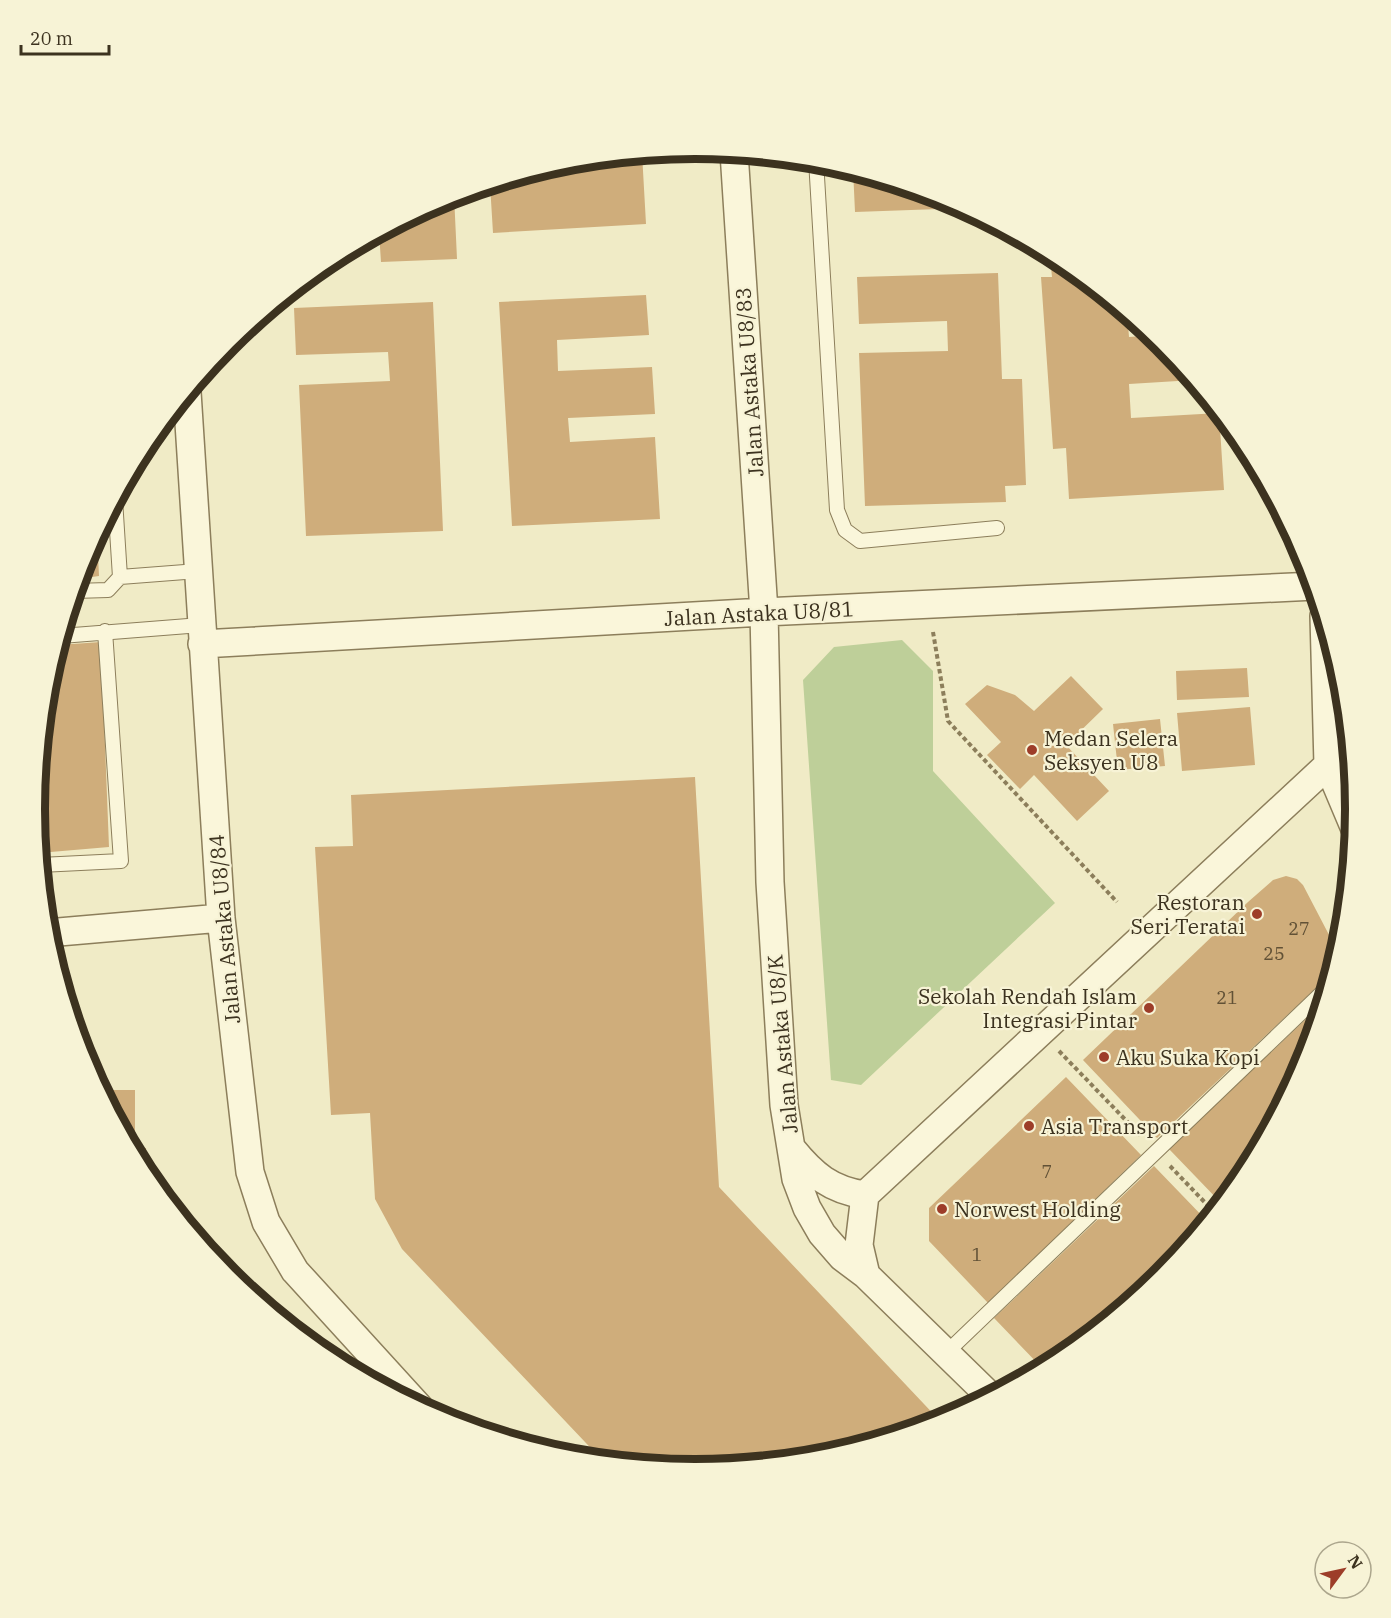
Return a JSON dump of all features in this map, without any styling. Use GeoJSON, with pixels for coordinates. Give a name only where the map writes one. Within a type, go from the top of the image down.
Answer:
{"type":"FeatureCollection","features":[{"type":"Feature","properties":{"kind":"street","name":"Jalan Astaka U8/83"},"geometry":{"type":"LineString","coordinates":[[735,160],[764,612]]}},
{"type":"Feature","properties":{"kind":"street","name":"Jalan Astaka U8/84"},"geometry":{"type":"LineString","coordinates":[[188,402],[220,918],[250,1172],[266,1222],[295,1271],[403,1389]]}},
{"type":"Feature","properties":{"kind":"street","name":"Jalan Astaka U8/81"},"geometry":{"type":"LineString","coordinates":[[201,635],[1306,586]]}},
{"type":"Feature","properties":{"kind":"street","name":"Jalan Astaka U8/K"},"geometry":{"type":"LineString","coordinates":[[764,612],[771,894],[784,1105],[796,1179],[807,1208],[822,1234],[842,1257],[866,1275],[985,1391]]}},
{"type":"Feature","properties":{"kind":"street"},"geometry":{"type":"LineString","coordinates":[[1325,644],[1328,765],[1346,809]]}},
{"type":"Feature","properties":{"kind":"street"},"geometry":{"type":"LineString","coordinates":[[866,1275],[859,1245],[865,1195],[1328,765]]}},
{"type":"Feature","properties":{"kind":"street"},"geometry":{"type":"LineString","coordinates":[[56,932],[220,918]]}},
{"type":"Feature","properties":{"kind":"street"},"geometry":{"type":"LineString","coordinates":[[792,1149],[811,1173],[849,1192],[865,1195]]}},
{"type":"Feature","properties":{"kind":"lane"},"geometry":{"type":"LineString","coordinates":[[817,170],[837,510],[845,530],[860,541],[997,528]]}},
{"type":"Feature","properties":{"kind":"lane"},"geometry":{"type":"LineString","coordinates":[[116,514],[120,577]]}},
{"type":"Feature","properties":{"kind":"lane"},"geometry":{"type":"LineString","coordinates":[[83,591],[108,590],[120,577],[198,571]]}},
{"type":"Feature","properties":{"kind":"lane"},"geometry":{"type":"LineString","coordinates":[[69,635],[105,631],[201,635]]}},
{"type":"Feature","properties":{"kind":"lane"},"geometry":{"type":"LineString","coordinates":[[48,865],[121,861],[105,631]]}},
{"type":"Feature","properties":{"kind":"lane"},"geometry":{"type":"LineString","coordinates":[[945,1354],[1318,995]]}},
{"type":"Feature","properties":{"kind":"path"},"geometry":{"type":"LineString","coordinates":[[931,624],[948,721],[1117,902]]}},
{"type":"Feature","properties":{"kind":"path"},"geometry":{"type":"LineString","coordinates":[[1041,1032],[1210,1208]]}},
{"type":"Feature","properties":{"kind":"green space"},"geometry":{"type":"Polygon","coordinates":[[[902,640],[933,671],[933,771],[1055,903],[861,1085],[831,1080],[803,680],[834,647],[902,640]]]}},
{"type":"Feature","properties":{"kind":"building"},"geometry":{"type":"Polygon","coordinates":[[[642,161],[646,224],[493,233],[490,192],[569,171],[642,161]]]}},
{"type":"Feature","properties":{"kind":"building"},"geometry":{"type":"Polygon","coordinates":[[[853,178],[905,193],[946,209],[855,212],[853,178]]]}},
{"type":"Feature","properties":{"kind":"building"},"geometry":{"type":"Polygon","coordinates":[[[454,205],[457,259],[381,262],[380,241],[454,205]]]}},
{"type":"Feature","properties":{"kind":"building"},"geometry":{"type":"Polygon","coordinates":[[[1051,267],[1057,268],[1124,320],[1128,324],[1129,337],[1141,336],[1185,381],[1129,384],[1131,418],[1212,413],[1220,424],[1224,490],[1069,499],[1066,448],[1053,449],[1041,277],[1052,277],[1051,267]]]}},
{"type":"Feature","properties":{"kind":"building"},"geometry":{"type":"Polygon","coordinates":[[[998,273],[1002,379],[1022,379],[1026,485],[1005,486],[1006,502],[865,506],[859,353],[948,351],[947,321],[859,324],[857,277],[998,273]]]}},
{"type":"Feature","properties":{"kind":"building"},"geometry":{"type":"Polygon","coordinates":[[[646,295],[649,335],[557,340],[558,371],[652,367],[655,414],[568,418],[570,442],[655,437],[660,519],[512,526],[499,302],[646,295]]]}},
{"type":"Feature","properties":{"kind":"building"},"geometry":{"type":"Polygon","coordinates":[[[433,302],[443,531],[306,536],[299,385],[390,381],[388,352],[296,355],[294,308],[433,302]]]}},
{"type":"Feature","properties":{"kind":"building"},"geometry":{"type":"Polygon","coordinates":[[[98,553],[99,576],[88,578],[98,553]]]}},
{"type":"Feature","properties":{"kind":"building"},"geometry":{"type":"Polygon","coordinates":[[[101,642],[109,847],[46,852],[46,766],[57,682],[66,644],[101,642]]]}},
{"type":"Feature","properties":{"kind":"building"},"geometry":{"type":"Polygon","coordinates":[[[1247,668],[1249,697],[1177,700],[1176,671],[1247,668]]]}},
{"type":"Feature","properties":{"kind":"building","name":"Medan Selera Seksyen U8"},"geometry":{"type":"Polygon","coordinates":[[[1071,676],[1103,709],[1066,745],[1109,791],[1077,821],[1034,775],[1020,789],[987,755],[1001,742],[965,704],[987,685],[1015,695],[1034,711],[1071,676]]]}},
{"type":"Feature","properties":{"kind":"building"},"geometry":{"type":"Polygon","coordinates":[[[1250,707],[1255,765],[1182,771],[1177,713],[1250,707]]]}},
{"type":"Feature","properties":{"kind":"building"},"geometry":{"type":"Polygon","coordinates":[[[1160,719],[1165,766],[1118,770],[1113,724],[1160,719]]]}},
{"type":"Feature","properties":{"kind":"building"},"geometry":{"type":"Polygon","coordinates":[[[695,777],[719,1187],[933,1414],[864,1437],[780,1454],[696,1460],[594,1451],[402,1249],[375,1199],[370,1113],[331,1115],[315,847],[353,846],[351,795],[695,777]]]}},
{"type":"Feature","properties":{"kind":"building"},"geometry":{"type":"Polygon","coordinates":[[[1286,876],[1297,879],[1303,885],[1333,942],[1322,982],[1157,1138],[1083,1060],[1273,880],[1286,876]]]}},
{"type":"Feature","properties":{"kind":"building"},"geometry":{"type":"Polygon","coordinates":[[[1313,1013],[1279,1097],[1259,1134],[1217,1198],[1169,1149],[1313,1013]]]}},
{"type":"Feature","properties":{"kind":"building"},"geometry":{"type":"Polygon","coordinates":[[[1066,1077],[1141,1155],[988,1303],[929,1241],[929,1208],[1066,1077]]]}},
{"type":"Feature","properties":{"kind":"building"},"geometry":{"type":"Polygon","coordinates":[[[109,1090],[135,1090],[135,1139],[109,1090]]]}},
{"type":"Feature","properties":{"kind":"building"},"geometry":{"type":"Polygon","coordinates":[[[1154,1166],[1203,1216],[1185,1238],[1124,1298],[1091,1325],[1037,1362],[994,1318],[1154,1166]]]}},
{"type":"Feature","properties":{"kind":"place","name":"Medan Selera Seksyen U8"},"geometry":{"type":"Point","coordinates":[1032,750]}},
{"type":"Feature","properties":{"kind":"place","name":"Restoran Seri Teratai"},"geometry":{"type":"Point","coordinates":[1257,914]}},
{"type":"Feature","properties":{"kind":"place","name":"Sekolah Rendah Islam Integrasi Pintar"},"geometry":{"type":"Point","coordinates":[1149,1008]}},
{"type":"Feature","properties":{"kind":"place","name":"Aku Suka Kopi"},"geometry":{"type":"Point","coordinates":[1104,1057]}},
{"type":"Feature","properties":{"kind":"place","name":"Asia Transport"},"geometry":{"type":"Point","coordinates":[1029,1126]}},
{"type":"Feature","properties":{"kind":"place","name":"Norwest Holding"},"geometry":{"type":"Point","coordinates":[942,1209]}}]}
